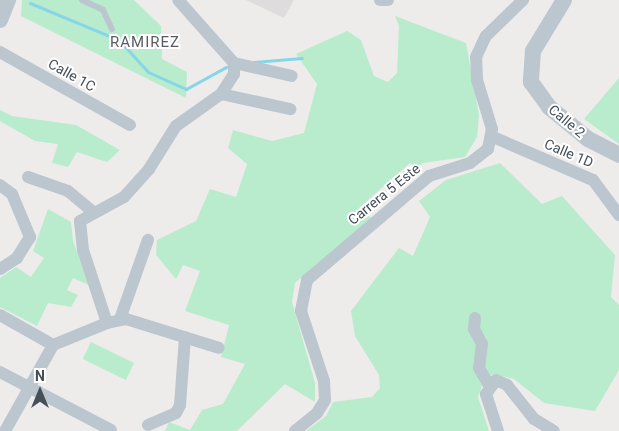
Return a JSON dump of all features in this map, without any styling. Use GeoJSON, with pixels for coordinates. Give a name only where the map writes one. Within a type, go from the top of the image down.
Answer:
{"type":"FeatureCollection","features":[{"type":"Feature","properties":{"kind":"street"},"geometry":{"type":"LineString","coordinates":[[0,20],[8,0]]}},
{"type":"Feature","properties":{"kind":"street"},"geometry":{"type":"LineString","coordinates":[[178,0],[234,63],[292,76]]}},
{"type":"Feature","properties":{"kind":"street"},"geometry":{"type":"LineString","coordinates":[[493,137],[477,80],[476,57],[486,36],[523,0]]}},
{"type":"Feature","properties":{"kind":"street","name":"Calle 2"},"geometry":{"type":"LineString","coordinates":[[564,0],[533,51],[529,74],[549,107],[588,139],[619,155]]}},
{"type":"Feature","properties":{"kind":"street","name":"Calle 1C"},"geometry":{"type":"LineString","coordinates":[[0,52],[130,125]]}},
{"type":"Feature","properties":{"kind":"street"},"geometry":{"type":"LineString","coordinates":[[113,321],[80,233],[80,221],[93,212],[124,197],[150,169],[176,126],[221,94],[230,84],[234,63]]}},
{"type":"Feature","properties":{"kind":"street"},"geometry":{"type":"LineString","coordinates":[[221,94],[290,109]]}},
{"type":"Feature","properties":{"kind":"street","name":"Calle 1D"},"geometry":{"type":"LineString","coordinates":[[493,137],[593,180],[619,215]]}},
{"type":"Feature","properties":{"kind":"street","name":"Carrera 5 Este"},"geometry":{"type":"LineString","coordinates":[[295,431],[317,413],[325,400],[324,381],[301,311],[308,280],[429,176],[480,158],[493,137]]}},
{"type":"Feature","properties":{"kind":"street"},"geometry":{"type":"LineString","coordinates":[[28,176],[68,191],[93,212]]}},
{"type":"Feature","properties":{"kind":"street"},"geometry":{"type":"LineString","coordinates":[[0,185],[12,194],[30,237],[17,258],[0,269]]}},
{"type":"Feature","properties":{"kind":"street"},"geometry":{"type":"LineString","coordinates":[[113,321],[148,240]]}},
{"type":"Feature","properties":{"kind":"street"},"geometry":{"type":"LineString","coordinates":[[0,315],[54,345]]}},
{"type":"Feature","properties":{"kind":"street"},"geometry":{"type":"LineString","coordinates":[[475,318],[474,329],[482,344],[479,368],[492,383],[506,383],[528,413],[554,431]]}},
{"type":"Feature","properties":{"kind":"street"},"geometry":{"type":"LineString","coordinates":[[4,430],[54,345],[113,321],[185,337],[219,348]]}},
{"type":"Feature","properties":{"kind":"street"},"geometry":{"type":"LineString","coordinates":[[148,425],[176,413],[180,404],[185,337]]}},
{"type":"Feature","properties":{"kind":"street"},"geometry":{"type":"LineString","coordinates":[[0,372],[111,430]]}},
{"type":"Feature","properties":{"kind":"street"},"geometry":{"type":"LineString","coordinates":[[492,383],[486,397],[498,431]]}},
{"type":"Feature","properties":{"kind":"lane"},"geometry":{"type":"LineString","coordinates":[[82,0],[103,10],[112,30]]}},
{"type":"Feature","properties":{"kind":"shaded area"},"geometry":{"type":"Polygon","coordinates":[[[246,0],[294,0],[284,18],[246,0]]]}},
{"type":"Feature","properties":{"kind":"green space"},"geometry":{"type":"Polygon","coordinates":[[[22,0],[134,0],[161,26],[162,59],[187,72],[186,98],[21,16],[22,0]]]}},
{"type":"Feature","properties":{"kind":"green space"},"geometry":{"type":"Polygon","coordinates":[[[395,16],[466,43],[479,115],[477,137],[465,157],[423,163],[417,168],[410,163],[359,208],[371,218],[295,283],[292,302],[315,383],[315,402],[285,384],[237,431],[165,431],[169,422],[190,430],[202,410],[223,404],[245,364],[221,357],[229,325],[185,311],[200,271],[183,265],[176,279],[156,255],[157,240],[196,221],[210,189],[236,197],[247,164],[228,148],[233,130],[272,141],[304,133],[317,84],[296,54],[347,31],[361,40],[374,76],[388,82],[397,73],[399,26],[395,16]]]}},
{"type":"Feature","properties":{"kind":"green space"},"geometry":{"type":"Polygon","coordinates":[[[619,78],[619,144],[584,119],[619,78]]]}},
{"type":"Feature","properties":{"kind":"green space"},"geometry":{"type":"Polygon","coordinates":[[[0,110],[12,116],[76,125],[120,150],[107,162],[77,152],[68,167],[52,163],[58,144],[35,141],[0,121],[0,110]]]}},
{"type":"Feature","properties":{"kind":"green space"},"geometry":{"type":"Polygon","coordinates":[[[500,163],[542,204],[562,196],[615,255],[611,297],[619,305],[619,370],[595,411],[544,403],[514,379],[494,374],[485,378],[478,397],[489,431],[306,431],[326,416],[333,402],[372,397],[380,388],[379,375],[355,336],[351,311],[399,248],[413,256],[430,217],[419,201],[446,180],[500,163]]]}},
{"type":"Feature","properties":{"kind":"green space"},"geometry":{"type":"Polygon","coordinates":[[[48,209],[71,222],[73,241],[89,285],[73,278],[67,290],[78,295],[71,307],[48,303],[37,326],[0,307],[0,278],[16,267],[31,277],[44,258],[33,251],[48,209]]]}},
{"type":"Feature","properties":{"kind":"green space"},"geometry":{"type":"Polygon","coordinates":[[[91,342],[134,363],[126,380],[83,359],[91,342]]]}},
{"type":"Feature","properties":{"kind":"waterway"},"geometry":{"type":"LineString","coordinates":[[30,3],[119,40],[148,72],[186,89],[226,67]]}},
{"type":"Feature","properties":{"kind":"waterway"},"geometry":{"type":"LineString","coordinates":[[253,62],[302,58]]}},
{"type":"Feature","properties":{"kind":"district","name":"RAMIREZ"},"geometry":{"type":"Point","coordinates":[145,43]}}]}
